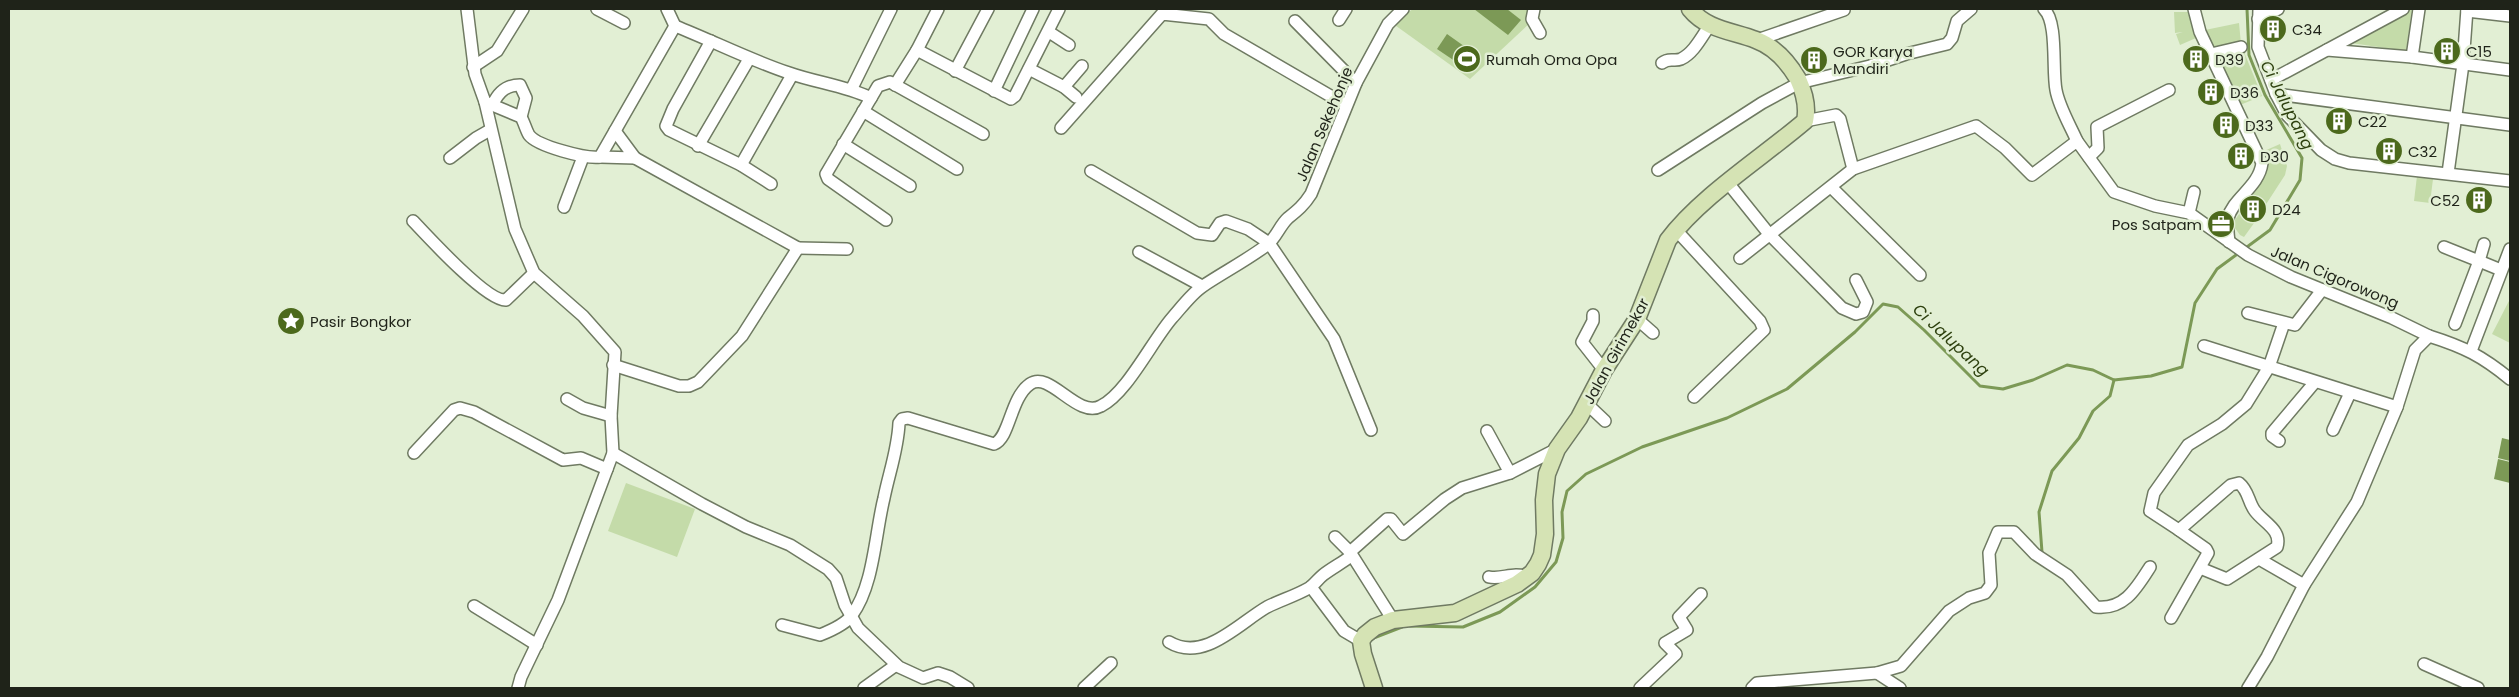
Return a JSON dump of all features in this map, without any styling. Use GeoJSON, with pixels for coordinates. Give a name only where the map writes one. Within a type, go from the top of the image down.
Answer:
{"type":"FeatureCollection","features":[{"type":"Feature","properties":{"kind":"street"},"geometry":{"type":"LineString","coordinates":[[467,9],[474,67],[489,103],[490,130],[515,229],[534,273],[583,316],[614,352],[611,416],[614,453],[558,600],[518,688]]}},
{"type":"Feature","properties":{"kind":"street"},"geometry":{"type":"LineString","coordinates":[[474,67],[497,51],[523,9]]}},
{"type":"Feature","properties":{"kind":"street"},"geometry":{"type":"LineString","coordinates":[[597,9],[624,23]]}},
{"type":"Feature","properties":{"kind":"street"},"geometry":{"type":"LineString","coordinates":[[667,9],[675,26],[749,59],[792,74],[852,88],[871,98]]}},
{"type":"Feature","properties":{"kind":"street"},"geometry":{"type":"LineString","coordinates":[[852,88],[891,9]]}},
{"type":"Feature","properties":{"kind":"street"},"geometry":{"type":"LineString","coordinates":[[895,85],[917,50],[938,9]]}},
{"type":"Feature","properties":{"kind":"street"},"geometry":{"type":"LineString","coordinates":[[955,71],[988,9]]}},
{"type":"Feature","properties":{"kind":"street"},"geometry":{"type":"LineString","coordinates":[[994,91],[1033,9]]}},
{"type":"Feature","properties":{"kind":"street"},"geometry":{"type":"LineString","coordinates":[[917,50],[1011,99],[1015,96],[1059,9]]}},
{"type":"Feature","properties":{"kind":"street"},"geometry":{"type":"LineString","coordinates":[[1339,20],[1346,9]]}},
{"type":"Feature","properties":{"kind":"street"},"geometry":{"type":"LineString","coordinates":[[1534,9],[1532,19],[1540,33]]}},
{"type":"Feature","properties":{"kind":"street"},"geometry":{"type":"LineString","coordinates":[[1690,9],[1702,21],[1710,25],[1757,40],[1770,47],[1789,64],[1800,83],[1807,111],[1805,121],[1836,115],[1840,119],[1852,169]]}},
{"type":"Feature","properties":{"kind":"street"},"geometry":{"type":"LineString","coordinates":[[1658,170],[1762,103],[1800,83],[1870,66],[1906,54],[1947,44],[1952,38],[1957,21],[1971,9]]}},
{"type":"Feature","properties":{"kind":"street"},"geometry":{"type":"LineString","coordinates":[[2194,9],[2200,32],[2262,163],[2261,170],[2254,183],[2228,217],[2230,242]]}},
{"type":"Feature","properties":{"kind":"street"},"geometry":{"type":"LineString","coordinates":[[2278,9],[2259,14],[2258,47],[2276,94],[2287,115],[2304,135],[2335,159],[2349,163],[2510,180]]}},
{"type":"Feature","properties":{"kind":"street"},"geometry":{"type":"LineString","coordinates":[[2271,80],[2403,9]]}},
{"type":"Feature","properties":{"kind":"street"},"geometry":{"type":"LineString","coordinates":[[2412,57],[2419,9]]}},
{"type":"Feature","properties":{"kind":"street","name":"Jalan Sekehonje"},"geometry":{"type":"LineString","coordinates":[[851,618],[860,603],[873,555],[884,498],[894,461],[899,424],[902,419],[908,418],[994,444],[1001,440],[1017,398],[1032,383],[1039,381],[1047,384],[1084,407],[1092,409],[1100,407],[1133,374],[1171,319],[1202,286],[1267,244],[1288,219],[1302,209],[1311,194],[1356,83],[1388,24],[1398,10]]}},
{"type":"Feature","properties":{"kind":"street"},"geometry":{"type":"LineString","coordinates":[[1757,40],[1844,10]]}},
{"type":"Feature","properties":{"kind":"street"},"geometry":{"type":"LineString","coordinates":[[2448,173],[2463,64],[2467,10],[2510,16]]}},
{"type":"Feature","properties":{"kind":"street","name":"Jalan Cigorowong"},"geometry":{"type":"LineString","coordinates":[[2048,11],[2056,91],[2077,141],[2114,192],[2156,206],[2188,213],[2248,255],[2322,290],[2392,318],[2429,336],[2471,351],[2510,379]]}},
{"type":"Feature","properties":{"kind":"street"},"geometry":{"type":"LineString","coordinates":[[1061,128],[1162,14],[1209,19],[1224,34],[1346,105]]}},
{"type":"Feature","properties":{"kind":"street"},"geometry":{"type":"LineString","coordinates":[[1294,21],[1356,83]]}},
{"type":"Feature","properties":{"kind":"street"},"geometry":{"type":"LineString","coordinates":[[1662,63],[1668,59],[1678,60],[1692,51],[1710,25]]}},
{"type":"Feature","properties":{"kind":"street"},"geometry":{"type":"LineString","coordinates":[[600,157],[675,26]]}},
{"type":"Feature","properties":{"kind":"street"},"geometry":{"type":"LineString","coordinates":[[1049,32],[1069,45]]}},
{"type":"Feature","properties":{"kind":"street"},"geometry":{"type":"LineString","coordinates":[[711,41],[672,109],[666,126],[669,130],[698,146],[741,165],[771,184]]}},
{"type":"Feature","properties":{"kind":"street"},"geometry":{"type":"LineString","coordinates":[[2211,54],[2242,47]]}},
{"type":"Feature","properties":{"kind":"street"},"geometry":{"type":"LineString","coordinates":[[2327,50],[2412,57],[2510,70]]}},
{"type":"Feature","properties":{"kind":"street"},"geometry":{"type":"LineString","coordinates":[[698,146],[749,59]]}},
{"type":"Feature","properties":{"kind":"street"},"geometry":{"type":"LineString","coordinates":[[1064,88],[1082,66]]}},
{"type":"Feature","properties":{"kind":"street"},"geometry":{"type":"LineString","coordinates":[[1029,69],[1064,88],[1076,97]]}},
{"type":"Feature","properties":{"kind":"street"},"geometry":{"type":"LineString","coordinates":[[741,165],[792,74]]}},
{"type":"Feature","properties":{"kind":"street"},"geometry":{"type":"LineString","coordinates":[[886,220],[828,179],[827,169],[882,83],[890,82],[983,134]]}},
{"type":"Feature","properties":{"kind":"street"},"geometry":{"type":"LineString","coordinates":[[489,103],[510,85],[520,85],[526,98],[521,117]]}},
{"type":"Feature","properties":{"kind":"street"},"geometry":{"type":"LineString","coordinates":[[2089,157],[2098,148],[2097,127],[2169,90]]}},
{"type":"Feature","properties":{"kind":"street"},"geometry":{"type":"LineString","coordinates":[[2276,94],[2510,125]]}},
{"type":"Feature","properties":{"kind":"street"},"geometry":{"type":"LineString","coordinates":[[489,103],[521,117],[530,135],[540,142],[583,157],[635,158]]}},
{"type":"Feature","properties":{"kind":"street"},"geometry":{"type":"LineString","coordinates":[[863,110],[957,169]]}},
{"type":"Feature","properties":{"kind":"street","name":"Jalan Girimekar"},"geometry":{"type":"LineString","coordinates":[[1361,641],[1365,634],[1393,620],[1455,613],[1517,584],[1532,573],[1542,555],[1547,474],[1557,449],[1587,404],[1604,370],[1636,319],[1653,282],[1664,248],[1676,230],[1728,182],[1805,121]]}},
{"type":"Feature","properties":{"kind":"street"},"geometry":{"type":"LineString","coordinates":[[1740,258],[1769,234],[1832,188],[1852,169],[1977,126],[2005,148],[2032,175],[2077,141]]}},
{"type":"Feature","properties":{"kind":"street"},"geometry":{"type":"LineString","coordinates":[[450,158],[490,130]]}},
{"type":"Feature","properties":{"kind":"street"},"geometry":{"type":"LineString","coordinates":[[615,131],[635,158],[798,248],[847,250]]}},
{"type":"Feature","properties":{"kind":"street"},"geometry":{"type":"LineString","coordinates":[[843,144],[910,186]]}},
{"type":"Feature","properties":{"kind":"street"},"geometry":{"type":"LineString","coordinates":[[564,207],[583,157]]}},
{"type":"Feature","properties":{"kind":"street"},"geometry":{"type":"LineString","coordinates":[[1091,171],[1197,233],[1212,235],[1220,223],[1226,221],[1248,229],[1267,244],[1334,339],[1371,430]]}},
{"type":"Feature","properties":{"kind":"street"},"geometry":{"type":"LineString","coordinates":[[1728,182],[1769,234],[1842,308],[1856,314],[1863,312],[1867,302],[1856,280]]}},
{"type":"Feature","properties":{"kind":"street"},"geometry":{"type":"LineString","coordinates":[[1832,188],[1920,275]]}},
{"type":"Feature","properties":{"kind":"street"},"geometry":{"type":"LineString","coordinates":[[2188,213],[2194,192]]}},
{"type":"Feature","properties":{"kind":"street"},"geometry":{"type":"LineString","coordinates":[[413,221],[466,275],[502,301],[506,300],[534,273]]}},
{"type":"Feature","properties":{"kind":"street"},"geometry":{"type":"LineString","coordinates":[[1676,230],[1760,321],[1764,330],[1694,397]]}},
{"type":"Feature","properties":{"kind":"street"},"geometry":{"type":"LineString","coordinates":[[2455,324],[2484,244]]}},
{"type":"Feature","properties":{"kind":"street"},"geometry":{"type":"LineString","coordinates":[[2444,247],[2501,270]]}},
{"type":"Feature","properties":{"kind":"street"},"geometry":{"type":"LineString","coordinates":[[613,364],[679,386],[689,386],[698,382],[742,336],[798,248]]}},
{"type":"Feature","properties":{"kind":"street"},"geometry":{"type":"LineString","coordinates":[[2471,351],[2510,249]]}},
{"type":"Feature","properties":{"kind":"street"},"geometry":{"type":"LineString","coordinates":[[1139,252],[1202,286]]}},
{"type":"Feature","properties":{"kind":"street"},"geometry":{"type":"LineString","coordinates":[[2248,313],[2284,323],[2297,324],[2322,290]]}},
{"type":"Feature","properties":{"kind":"street"},"geometry":{"type":"LineString","coordinates":[[1593,315],[1593,321],[1582,342],[1604,370]]}},
{"type":"Feature","properties":{"kind":"street"},"geometry":{"type":"LineString","coordinates":[[1636,319],[1653,333]]}},
{"type":"Feature","properties":{"kind":"street"},"geometry":{"type":"LineString","coordinates":[[2171,618],[2208,552],[2180,530],[2150,511],[2154,493],[2188,444],[2222,424],[2246,404],[2269,367],[2284,323]]}},
{"type":"Feature","properties":{"kind":"street"},"geometry":{"type":"LineString","coordinates":[[2248,688],[2267,657],[2304,585],[2357,502],[2397,407],[2415,350],[2429,336]]}},
{"type":"Feature","properties":{"kind":"street"},"geometry":{"type":"LineString","coordinates":[[2204,346],[2397,407]]}},
{"type":"Feature","properties":{"kind":"street"},"geometry":{"type":"LineString","coordinates":[[2279,441],[2272,436],[2272,433],[2316,382]]}},
{"type":"Feature","properties":{"kind":"street"},"geometry":{"type":"LineString","coordinates":[[2333,430],[2350,392]]}},
{"type":"Feature","properties":{"kind":"street"},"geometry":{"type":"LineString","coordinates":[[567,399],[583,408],[611,416]]}},
{"type":"Feature","properties":{"kind":"street"},"geometry":{"type":"LineString","coordinates":[[1587,404],[1605,421]]}},
{"type":"Feature","properties":{"kind":"street"},"geometry":{"type":"LineString","coordinates":[[414,454],[454,410],[460,408],[474,412],[563,460],[581,458],[607,469]]}},
{"type":"Feature","properties":{"kind":"street"},"geometry":{"type":"LineString","coordinates":[[1487,430],[1510,473]]}},
{"type":"Feature","properties":{"kind":"street"},"geometry":{"type":"LineString","coordinates":[[1169,642],[1176,646],[1194,648],[1209,644],[1254,618],[1267,608],[1311,587],[1351,554],[1388,519],[1391,519],[1403,534],[1444,499],[1462,488],[1510,473],[1557,449]]}},
{"type":"Feature","properties":{"kind":"street"},"geometry":{"type":"LineString","coordinates":[[614,453],[621,459],[702,504],[746,527],[790,545],[828,569],[836,578],[851,618],[872,643],[896,664],[923,678],[938,673],[950,676],[968,688]]}},
{"type":"Feature","properties":{"kind":"street"},"geometry":{"type":"LineString","coordinates":[[2180,530],[2231,485],[2238,483],[2251,498],[2255,511],[2272,527],[2278,544],[2277,548],[2227,579],[2200,568]]}},
{"type":"Feature","properties":{"kind":"street"},"geometry":{"type":"LineString","coordinates":[[1752,688],[1757,683],[1877,673],[1901,666],[1948,611],[1969,598],[1985,592],[1991,585],[1989,552],[1998,532],[2014,532],[2035,554],[2067,575],[2096,607],[2110,608],[2132,594],[2150,567]]}},
{"type":"Feature","properties":{"kind":"street"},"geometry":{"type":"LineString","coordinates":[[1335,537],[1351,554],[1393,620]]}},
{"type":"Feature","properties":{"kind":"street"},"geometry":{"type":"LineString","coordinates":[[2258,559],[2304,585]]}},
{"type":"Feature","properties":{"kind":"street"},"geometry":{"type":"LineString","coordinates":[[1489,577],[1496,579],[1516,574],[1527,577]]}},
{"type":"Feature","properties":{"kind":"street"},"geometry":{"type":"LineString","coordinates":[[1311,587],[1344,631],[1361,641],[1374,688]]}},
{"type":"Feature","properties":{"kind":"street"},"geometry":{"type":"LineString","coordinates":[[1640,688],[1676,654],[1665,643],[1687,630],[1678,617],[1701,594]]}},
{"type":"Feature","properties":{"kind":"street"},"geometry":{"type":"LineString","coordinates":[[474,606],[537,645]]}},
{"type":"Feature","properties":{"kind":"street"},"geometry":{"type":"LineString","coordinates":[[782,626],[820,635],[851,618]]}},
{"type":"Feature","properties":{"kind":"street"},"geometry":{"type":"LineString","coordinates":[[1084,688],[1111,663]]}},
{"type":"Feature","properties":{"kind":"street"},"geometry":{"type":"LineString","coordinates":[[864,688],[896,664]]}},
{"type":"Feature","properties":{"kind":"street"},"geometry":{"type":"LineString","coordinates":[[2424,664],[2478,688]]}},
{"type":"Feature","properties":{"kind":"street"},"geometry":{"type":"LineString","coordinates":[[1877,673],[1900,688]]}},
{"type":"Feature","properties":{"kind":"shaded area","name":"Rumah Oma Opa"},"geometry":{"type":"Polygon","coordinates":[[[1413,9],[1533,9],[1531,22],[1470,79],[1392,23],[1413,9]]]}},
{"type":"Feature","properties":{"kind":"shaded area"},"geometry":{"type":"Polygon","coordinates":[[[1474,9],[1507,9],[1521,20],[1508,35],[1474,9]]]}},
{"type":"Feature","properties":{"kind":"shaded area"},"geometry":{"type":"Polygon","coordinates":[[[2412,9],[2406,51],[2351,43],[2412,9]]]}},
{"type":"Feature","properties":{"kind":"shaded area"},"geometry":{"type":"Polygon","coordinates":[[[2174,12],[2188,12],[2196,38],[2180,45],[2176,34],[2183,32],[2175,33],[2174,12]]]}},
{"type":"Feature","properties":{"kind":"shaded area"},"geometry":{"type":"Polygon","coordinates":[[[2239,23],[2241,44],[2213,47],[2205,30],[2239,23]]]}},
{"type":"Feature","properties":{"kind":"shaded area"},"geometry":{"type":"Polygon","coordinates":[[[1447,34],[1478,56],[1468,70],[1437,49],[1447,34]]]}},
{"type":"Feature","properties":{"kind":"shaded area"},"geometry":{"type":"Polygon","coordinates":[[[2244,52],[2262,96],[2240,105],[2218,58],[2244,52]]]}},
{"type":"Feature","properties":{"kind":"shaded area"},"geometry":{"type":"Polygon","coordinates":[[[2280,144],[2287,166],[2285,175],[2263,209],[2248,199],[2267,169],[2262,152],[2280,144]]]}},
{"type":"Feature","properties":{"kind":"shaded area"},"geometry":{"type":"Polygon","coordinates":[[[2417,176],[2433,179],[2430,203],[2414,201],[2417,176]]]}},
{"type":"Feature","properties":{"kind":"shaded area"},"geometry":{"type":"Polygon","coordinates":[[[2242,210],[2257,219],[2244,237],[2240,235],[2232,224],[2242,210]]]}},
{"type":"Feature","properties":{"kind":"shaded area"},"geometry":{"type":"Polygon","coordinates":[[[2510,299],[2510,343],[2492,334],[2510,299]]]}},
{"type":"Feature","properties":{"kind":"shaded area"},"geometry":{"type":"Polygon","coordinates":[[[2502,438],[2510,440],[2510,461],[2498,458],[2502,438]]]}},
{"type":"Feature","properties":{"kind":"shaded area"},"geometry":{"type":"Polygon","coordinates":[[[2498,459],[2510,462],[2510,483],[2494,479],[2498,459]]]}},
{"type":"Feature","properties":{"kind":"shaded area"},"geometry":{"type":"Polygon","coordinates":[[[626,483],[695,509],[677,557],[608,531],[626,483]]]}},
{"type":"Feature","properties":{"kind":"waterway","name":"Ci Jalupang"},"geometry":{"type":"LineString","coordinates":[[1410,626],[1463,627],[1500,612],[1535,587],[1556,562],[1563,538],[1562,512],[1567,491],[1586,474],[1642,447],[1727,418],[1787,389],[1855,332],[1883,304],[1898,307],[1980,386],[2003,389],[2033,380],[2067,365],[2093,370],[2114,380],[2151,376],[2182,367],[2195,303],[2217,269],[2270,230],[2300,180],[2302,158],[2265,95],[2249,55],[2247,9]]}},
{"type":"Feature","properties":{"kind":"waterway"},"geometry":{"type":"LineString","coordinates":[[2042,552],[2039,512],[2052,471],[2079,438],[2093,411],[2110,396],[2114,380]]}},
{"type":"Feature","properties":{"kind":"waterway","name":"Ci Jalupang"},"geometry":{"type":"LineString","coordinates":[[1371,639],[1402,627]]}},
{"type":"Feature","properties":{"kind":"place","name":"C34"},"geometry":{"type":"Point","coordinates":[2273,29]}},
{"type":"Feature","properties":{"kind":"place","name":"C15"},"geometry":{"type":"Point","coordinates":[2447,51]}},
{"type":"Feature","properties":{"kind":"place","name":"Rumah Oma Opa"},"geometry":{"type":"Point","coordinates":[1467,59]}},
{"type":"Feature","properties":{"kind":"place","name":"D39"},"geometry":{"type":"Point","coordinates":[2196,59]}},
{"type":"Feature","properties":{"kind":"place","name":"GOR Karya Mandiri"},"geometry":{"type":"Point","coordinates":[1814,60]}},
{"type":"Feature","properties":{"kind":"place","name":"D36"},"geometry":{"type":"Point","coordinates":[2211,92]}},
{"type":"Feature","properties":{"kind":"place","name":"C22"},"geometry":{"type":"Point","coordinates":[2339,121]}},
{"type":"Feature","properties":{"kind":"place","name":"D33"},"geometry":{"type":"Point","coordinates":[2226,125]}},
{"type":"Feature","properties":{"kind":"place","name":"C32"},"geometry":{"type":"Point","coordinates":[2389,151]}},
{"type":"Feature","properties":{"kind":"place","name":"D30"},"geometry":{"type":"Point","coordinates":[2241,156]}},
{"type":"Feature","properties":{"kind":"place","name":"C52"},"geometry":{"type":"Point","coordinates":[2479,200]}},
{"type":"Feature","properties":{"kind":"place","name":"D24"},"geometry":{"type":"Point","coordinates":[2253,209]}},
{"type":"Feature","properties":{"kind":"place","name":"Pos Satpam"},"geometry":{"type":"Point","coordinates":[2221,224]}},
{"type":"Feature","properties":{"kind":"place","name":"Pasir Bongkor"},"geometry":{"type":"Point","coordinates":[291,321]}}]}
